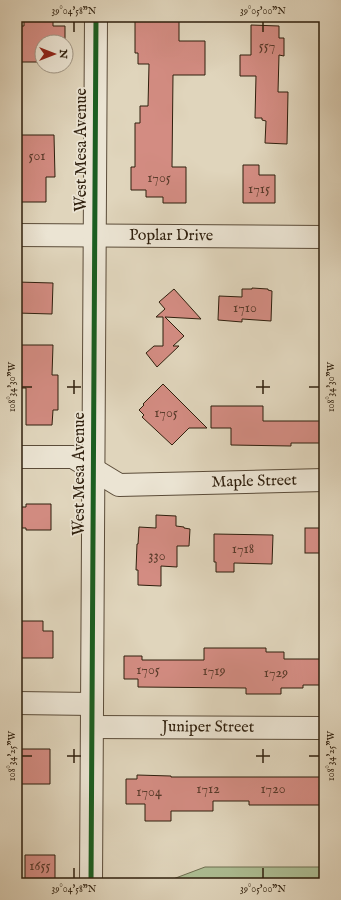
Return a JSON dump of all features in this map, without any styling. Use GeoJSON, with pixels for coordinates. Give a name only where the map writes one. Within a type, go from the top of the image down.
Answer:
{"type":"FeatureCollection","features":[{"type":"Feature","properties":{"kind":"street","name":"West Mesa Avenue"},"geometry":{"type":"LineString","coordinates":[[91,883],[96,17]]}},
{"type":"Feature","properties":{"kind":"street","name":"Poplar Drive"},"geometry":{"type":"LineString","coordinates":[[17,235],[324,237]]}},
{"type":"Feature","properties":{"kind":"street","name":"Maple Street"},"geometry":{"type":"LineString","coordinates":[[17,457],[73,457],[119,485],[324,480]]}},
{"type":"Feature","properties":{"kind":"street"},"geometry":{"type":"LineString","coordinates":[[17,703],[92,704]]}},
{"type":"Feature","properties":{"kind":"street","name":"Juniper Street"},"geometry":{"type":"LineString","coordinates":[[92,727],[324,728]]}},
{"type":"Feature","properties":{"kind":"green space"},"geometry":{"type":"Polygon","coordinates":[[[205,867],[324,867],[324,883],[169,883],[173,879],[205,867]]]}},
{"type":"Feature","properties":{"kind":"building"},"geometry":{"type":"Polygon","coordinates":[[[135,17],[179,17],[179,41],[205,41],[205,75],[173,75],[172,167],[186,167],[186,203],[163,203],[163,197],[146,197],[146,190],[131,190],[131,167],[135,167],[135,123],[140,123],[140,106],[148,106],[149,64],[138,64],[138,53],[135,53],[135,17]]]}},
{"type":"Feature","properties":{"kind":"building"},"geometry":{"type":"Polygon","coordinates":[[[24,21],[53,21],[53,26],[65,26],[65,34],[34,34],[34,62],[17,62],[17,42],[20,42],[20,26],[24,26],[24,21]]]}},
{"type":"Feature","properties":{"kind":"building"},"geometry":{"type":"Polygon","coordinates":[[[251,25],[279,26],[279,38],[284,38],[284,56],[279,55],[278,92],[288,92],[287,144],[265,143],[266,121],[262,120],[262,118],[255,118],[256,76],[240,76],[240,55],[251,55],[251,25]]]}},
{"type":"Feature","properties":{"kind":"building"},"geometry":{"type":"Polygon","coordinates":[[[19,135],[54,135],[55,177],[46,177],[46,202],[19,202],[19,135]]]}},
{"type":"Feature","properties":{"kind":"building"},"geometry":{"type":"Polygon","coordinates":[[[243,165],[259,165],[259,175],[275,175],[275,203],[243,203],[243,165]]]}},
{"type":"Feature","properties":{"kind":"building"},"geometry":{"type":"Polygon","coordinates":[[[17,282],[53,283],[52,314],[17,313],[17,282]]]}},
{"type":"Feature","properties":{"kind":"building"},"geometry":{"type":"Polygon","coordinates":[[[174,289],[201,319],[165,317],[184,336],[173,346],[179,346],[157,367],[146,353],[154,346],[163,346],[163,317],[156,317],[165,309],[159,302],[174,289]]]}},
{"type":"Feature","properties":{"kind":"building"},"geometry":{"type":"Polygon","coordinates":[[[242,289],[268,289],[272,291],[271,321],[242,319],[242,322],[218,320],[219,296],[242,297],[242,289]]]}},
{"type":"Feature","properties":{"kind":"building"},"geometry":{"type":"Polygon","coordinates":[[[17,345],[53,345],[52,375],[58,375],[58,410],[53,410],[52,425],[26,425],[26,388],[17,388],[17,345]]]}},
{"type":"Feature","properties":{"kind":"building"},"geometry":{"type":"Polygon","coordinates":[[[163,384],[207,428],[189,428],[172,445],[142,417],[144,415],[139,410],[163,384]]]}},
{"type":"Feature","properties":{"kind":"building"},"geometry":{"type":"Polygon","coordinates":[[[211,406],[263,406],[263,421],[324,421],[324,443],[291,443],[291,446],[231,445],[231,428],[211,428],[211,406]]]}},
{"type":"Feature","properties":{"kind":"building"},"geometry":{"type":"Polygon","coordinates":[[[26,504],[51,504],[51,530],[26,530],[26,528],[17,528],[17,507],[26,507],[26,504]]]}},
{"type":"Feature","properties":{"kind":"building"},"geometry":{"type":"Polygon","coordinates":[[[156,515],[176,516],[176,526],[190,529],[189,546],[177,546],[177,567],[161,566],[161,586],[138,585],[138,570],[136,570],[139,527],[156,528],[156,515]]]}},
{"type":"Feature","properties":{"kind":"building"},"geometry":{"type":"Polygon","coordinates":[[[305,528],[324,528],[324,553],[305,553],[305,528]]]}},
{"type":"Feature","properties":{"kind":"building"},"geometry":{"type":"Polygon","coordinates":[[[214,534],[273,535],[272,564],[234,563],[234,572],[216,572],[216,562],[214,562],[214,534]]]}},
{"type":"Feature","properties":{"kind":"building"},"geometry":{"type":"Polygon","coordinates":[[[17,621],[43,621],[43,631],[53,631],[53,658],[17,658],[17,621]]]}},
{"type":"Feature","properties":{"kind":"building"},"geometry":{"type":"Polygon","coordinates":[[[204,648],[266,648],[266,652],[284,652],[284,659],[324,659],[324,685],[303,685],[303,688],[281,688],[281,694],[246,694],[246,688],[138,687],[138,679],[124,679],[124,656],[142,656],[142,660],[204,660],[204,648]]]}},
{"type":"Feature","properties":{"kind":"building"},"geometry":{"type":"Polygon","coordinates":[[[17,749],[50,749],[50,784],[21,784],[21,770],[17,770],[17,749]]]}},
{"type":"Feature","properties":{"kind":"building"},"geometry":{"type":"Polygon","coordinates":[[[137,775],[171,777],[324,777],[324,805],[249,805],[249,801],[213,801],[213,811],[171,811],[171,821],[145,821],[145,804],[126,804],[126,779],[137,779],[137,775]]]}},
{"type":"Feature","properties":{"kind":"building"},"geometry":{"type":"Polygon","coordinates":[[[25,855],[55,855],[55,879],[52,879],[52,883],[25,883],[25,855]]]}},
{"type":"Feature","properties":{"kind":"cycle path"},"geometry":{"type":"LineString","coordinates":[[91,883],[96,17]]}}]}
